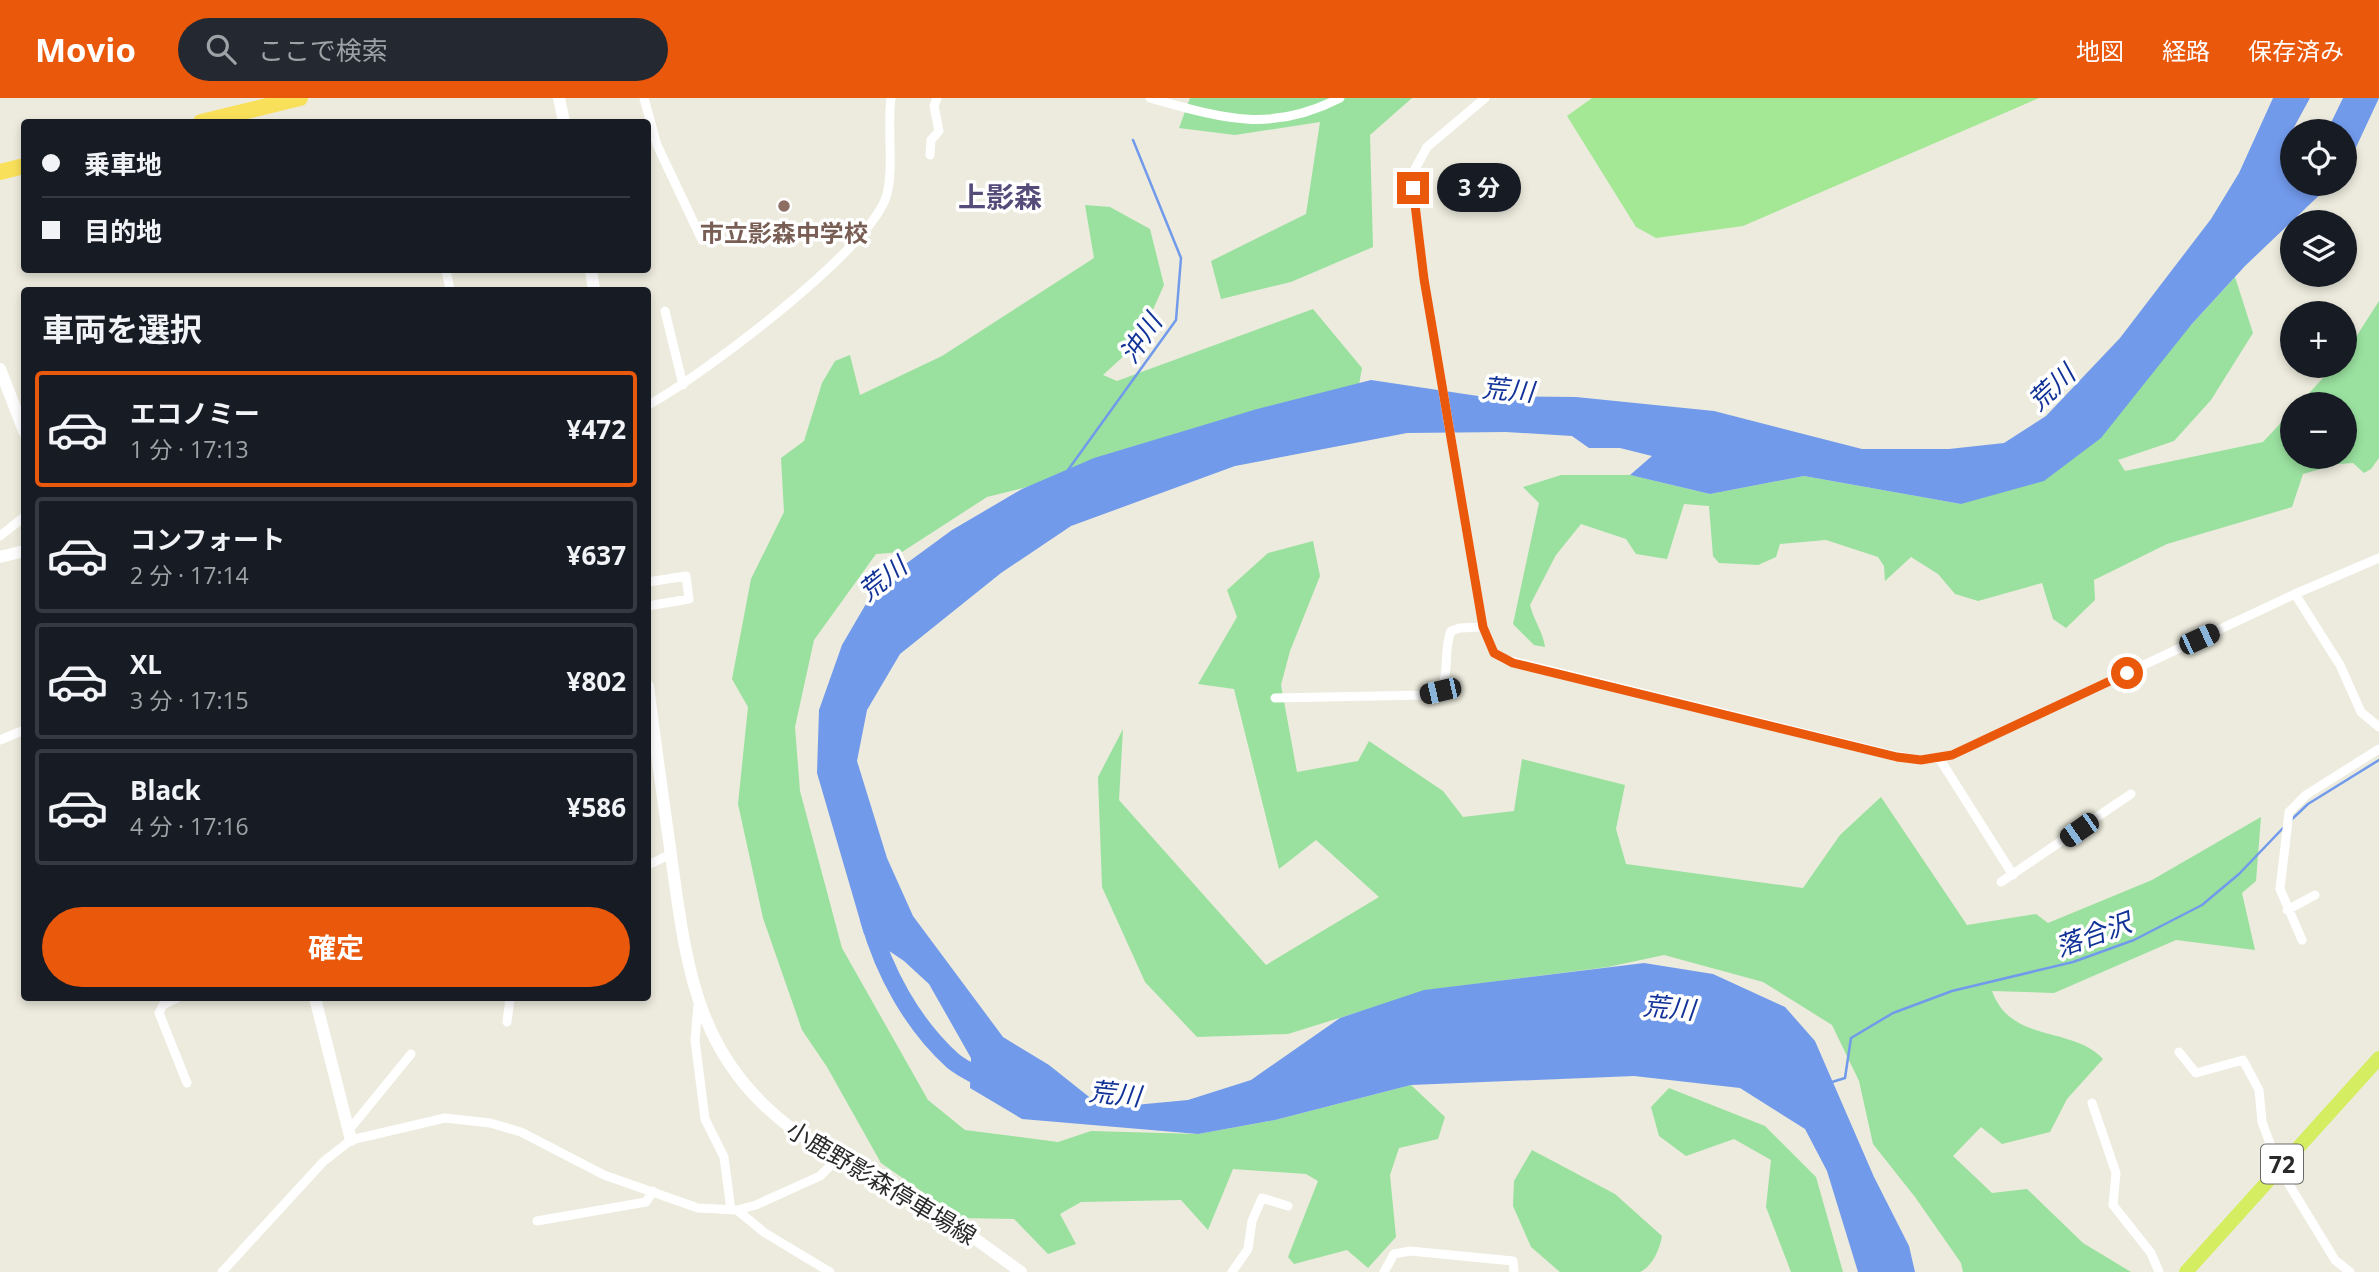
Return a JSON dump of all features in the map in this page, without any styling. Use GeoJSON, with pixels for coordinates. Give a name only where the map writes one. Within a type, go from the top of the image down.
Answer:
{"type":"FeatureCollection","features":[{"type":"Feature","properties":{"kind":"highway"},"geometry":{"type":"LineString","coordinates":[[213,119],[300,98]]}},
{"type":"Feature","properties":{"kind":"highway"},"geometry":{"type":"LineString","coordinates":[[0,172],[21,167]]}},
{"type":"Feature","properties":{"kind":"main road"},"geometry":{"type":"LineString","coordinates":[[559,98],[563,119]]}},
{"type":"Feature","properties":{"kind":"main road"},"geometry":{"type":"LineString","coordinates":[[0,369],[21,423]]}},
{"type":"Feature","properties":{"kind":"main road"},"geometry":{"type":"LineString","coordinates":[[0,557],[21,552]]}},
{"type":"Feature","properties":{"kind":"main road","name":"小鹿野影森停車場線"},"geometry":{"type":"LineString","coordinates":[[651,741],[652,759],[671,854],[682,942],[698,1005],[730,1065],[776,1117],[963,1230],[1021,1272]]}},
{"type":"Feature","properties":{"kind":"main road"},"geometry":{"type":"LineString","coordinates":[[316,1001],[350,1135]]}},
{"type":"Feature","properties":{"kind":"main road","name":"72"},"geometry":{"type":"LineString","coordinates":[[2186,1272],[2379,1058]]}},
{"type":"Feature","properties":{"kind":"street"},"geometry":{"type":"LineString","coordinates":[[644,98],[651,119]]}},
{"type":"Feature","properties":{"kind":"street"},"geometry":{"type":"LineString","coordinates":[[651,403],[683,384],[762,326],[817,276],[878,214],[888,193],[891,98]]}},
{"type":"Feature","properties":{"kind":"street"},"geometry":{"type":"LineString","coordinates":[[930,155],[931,140],[939,131],[934,106],[937,98]]}},
{"type":"Feature","properties":{"kind":"street"},"geometry":{"type":"LineString","coordinates":[[1150,98],[1242,121],[1297,114],[1321,108],[1340,98]]}},
{"type":"Feature","properties":{"kind":"street"},"geometry":{"type":"LineString","coordinates":[[1485,98],[1427,147],[1415,169],[1413,188],[1424,279],[1483,627],[1494,653],[1513,663],[1897,757],[1939,758],[2001,733],[2295,594],[2379,558]]}},
{"type":"Feature","properties":{"kind":"street"},"geometry":{"type":"LineString","coordinates":[[651,121],[662,156],[702,240]]}},
{"type":"Feature","properties":{"kind":"street"},"geometry":{"type":"LineString","coordinates":[[665,311],[683,384]]}},
{"type":"Feature","properties":{"kind":"street"},"geometry":{"type":"LineString","coordinates":[[0,536],[21,519]]}},
{"type":"Feature","properties":{"kind":"street"},"geometry":{"type":"LineString","coordinates":[[651,582],[686,576],[688,599],[651,605]]}},
{"type":"Feature","properties":{"kind":"street"},"geometry":{"type":"LineString","coordinates":[[2295,594],[2340,665],[2361,712],[2379,727]]}},
{"type":"Feature","properties":{"kind":"street"},"geometry":{"type":"LineString","coordinates":[[1275,698],[1426,695],[1440,691],[1444,684],[1446,643],[1451,631],[1483,627]]}},
{"type":"Feature","properties":{"kind":"street"},"geometry":{"type":"LineString","coordinates":[[0,740],[21,731]]}},
{"type":"Feature","properties":{"kind":"street"},"geometry":{"type":"LineString","coordinates":[[2301,940],[2280,889],[2289,812],[2306,795],[2379,749]]}},
{"type":"Feature","properties":{"kind":"street"},"geometry":{"type":"LineString","coordinates":[[1939,758],[2013,875]]}},
{"type":"Feature","properties":{"kind":"street"},"geometry":{"type":"LineString","coordinates":[[2001,882],[2131,794]]}},
{"type":"Feature","properties":{"kind":"street"},"geometry":{"type":"LineString","coordinates":[[651,864],[671,854]]}},
{"type":"Feature","properties":{"kind":"street"},"geometry":{"type":"LineString","coordinates":[[2287,910],[2315,895]]}},
{"type":"Feature","properties":{"kind":"street"},"geometry":{"type":"LineString","coordinates":[[171,1001],[163,1005],[159,1013],[187,1083]]}},
{"type":"Feature","properties":{"kind":"street"},"geometry":{"type":"LineString","coordinates":[[507,1022],[510,1001]]}},
{"type":"Feature","properties":{"kind":"street"},"geometry":{"type":"LineString","coordinates":[[698,1005],[695,1040],[705,1119],[724,1157],[734,1210],[765,1233],[830,1272]]}},
{"type":"Feature","properties":{"kind":"street"},"geometry":{"type":"LineString","coordinates":[[2179,1052],[2196,1073],[2243,1060],[2259,1090],[2262,1122],[2279,1168],[2335,1260],[2350,1272]]}},
{"type":"Feature","properties":{"kind":"street"},"geometry":{"type":"LineString","coordinates":[[222,1272],[350,1135],[411,1054]]}},
{"type":"Feature","properties":{"kind":"street"},"geometry":{"type":"LineString","coordinates":[[2092,1103],[2116,1173],[2113,1205],[2151,1253],[2159,1272]]}},
{"type":"Feature","properties":{"kind":"street"},"geometry":{"type":"LineString","coordinates":[[350,1135],[445,1118],[490,1122],[521,1132],[604,1175],[698,1208],[734,1210],[756,1205],[820,1176],[839,1157]]}},
{"type":"Feature","properties":{"kind":"street"},"geometry":{"type":"LineString","coordinates":[[537,1221],[646,1202],[653,1191]]}},
{"type":"Feature","properties":{"kind":"street"},"geometry":{"type":"LineString","coordinates":[[1233,1272],[1248,1248],[1252,1221],[1262,1198],[1287,1206]]}},
{"type":"Feature","properties":{"kind":"street"},"geometry":{"type":"LineString","coordinates":[[1384,1272],[1394,1254],[1410,1251],[1513,1261],[1514,1272]]}},
{"type":"Feature","properties":{"kind":"green space"},"geometry":{"type":"Polygon","coordinates":[[[1190,98],[1412,98],[1370,135],[1373,247],[1291,282],[1221,299],[1211,261],[1306,214],[1320,122],[1235,135],[1179,128],[1190,98]]]}},
{"type":"Feature","properties":{"kind":"green space"},"geometry":{"type":"Polygon","coordinates":[[[1592,98],[2039,98],[1743,226],[1656,238],[1636,227],[1567,116],[1592,98]]]}},
{"type":"Feature","properties":{"kind":"green space"},"geometry":{"type":"Polygon","coordinates":[[[1085,205],[1110,207],[1150,229],[1164,285],[1138,343],[1103,375],[1117,381],[1313,309],[1362,368],[1357,396],[1164,453],[987,497],[902,552],[876,554],[814,640],[795,727],[800,791],[842,948],[928,1100],[965,1130],[1058,1142],[1091,1131],[1198,1134],[1275,1120],[1411,1085],[1445,1117],[1438,1139],[1399,1148],[1390,1175],[1396,1237],[1368,1268],[1347,1250],[1294,1264],[1288,1257],[1318,1181],[1306,1174],[1233,1169],[1208,1230],[1181,1200],[1081,1202],[1060,1214],[1076,1244],[1048,1254],[1014,1219],[960,1218],[881,1163],[827,1067],[802,1030],[763,918],[738,804],[748,707],[732,679],[751,579],[784,512],[781,458],[804,441],[822,383],[835,361],[850,355],[860,395],[942,356],[1094,258],[1085,205]]]}},
{"type":"Feature","properties":{"kind":"green space"},"geometry":{"type":"Polygon","coordinates":[[[2235,277],[2253,333],[2211,400],[2174,441],[2118,460],[2125,471],[2263,442],[2280,424],[2280,469],[2320,469],[2303,474],[2292,507],[2167,544],[2094,580],[2095,600],[2066,628],[2053,619],[2042,583],[1978,601],[1955,594],[1938,574],[1911,557],[1885,581],[1884,566],[1878,557],[1826,540],[1780,544],[1776,557],[1758,565],[1719,563],[1713,556],[1709,506],[1684,504],[1667,559],[1636,554],[1626,539],[1581,524],[1556,555],[1530,605],[1545,647],[1534,645],[1513,624],[1539,503],[1523,487],[1561,475],[1630,475],[1710,494],[1804,476],[1961,504],[2191,325],[2235,277]]]}},
{"type":"Feature","properties":{"kind":"green space"},"geometry":{"type":"Polygon","coordinates":[[[2379,301],[2379,458],[2371,469],[2364,473],[2357,467],[2357,392],[2310,392],[2323,378],[2357,378],[2357,335],[2379,301]]]}},
{"type":"Feature","properties":{"kind":"green space"},"geometry":{"type":"Polygon","coordinates":[[[1313,541],[1320,576],[1290,651],[1281,685],[1297,772],[1358,761],[1369,741],[1443,791],[1463,817],[1514,811],[1522,759],[1625,785],[1616,829],[1626,864],[1803,888],[1840,835],[1881,797],[1967,925],[2036,914],[2048,923],[2152,880],[2261,817],[2256,881],[2242,893],[2255,950],[2176,940],[2054,993],[1992,991],[2001,1008],[2013,1019],[2028,1027],[2076,1042],[2103,1059],[2067,1099],[2050,1132],[2002,1144],[1981,1127],[1953,1156],[1992,1193],[2027,1189],[2083,1243],[2131,1272],[1963,1272],[1961,1263],[1915,1197],[1873,1144],[1859,1081],[1832,1025],[1763,982],[1664,955],[1608,967],[1429,990],[1288,1034],[1197,1037],[1145,982],[1102,887],[1098,777],[1123,729],[1119,800],[1266,965],[1379,897],[1316,840],[1279,869],[1234,689],[1198,684],[1237,617],[1227,590],[1268,553],[1313,541]]]}},
{"type":"Feature","properties":{"kind":"green space"},"geometry":{"type":"Polygon","coordinates":[[[1669,1088],[1765,1126],[1816,1177],[1843,1272],[1791,1272],[1766,1207],[1771,1160],[1734,1139],[1686,1156],[1659,1136],[1651,1107],[1669,1088]]]}},
{"type":"Feature","properties":{"kind":"green space"},"geometry":{"type":"Polygon","coordinates":[[[1532,1150],[1615,1194],[1662,1236],[1652,1262],[1644,1270],[1560,1272],[1531,1247],[1513,1206],[1514,1181],[1532,1150]]]}},
{"type":"Feature","properties":{"kind":"water"},"geometry":{"type":"Polygon","coordinates":[[[2273,98],[2310,98],[2299,119],[2280,119],[2280,196],[2318,196],[2304,210],[2280,210],[2280,233],[2191,325],[2101,438],[2044,481],[1961,504],[1804,476],[1710,494],[1630,475],[1652,456],[1620,448],[1589,448],[1572,436],[1506,432],[1407,433],[1235,466],[1071,526],[1001,573],[900,654],[867,710],[857,761],[887,858],[913,916],[1003,1037],[1049,1065],[1103,1108],[1188,1100],[1251,1080],[1340,1018],[1424,990],[1644,963],[1713,974],[1785,1007],[1815,1041],[1874,1177],[1909,1246],[1915,1272],[1858,1272],[1827,1171],[1805,1129],[1740,1088],[1634,1076],[1411,1085],[1275,1120],[1198,1134],[1022,1119],[970,1088],[971,1058],[929,984],[904,961],[864,934],[817,773],[819,710],[842,645],[877,585],[952,530],[1022,489],[1094,458],[1257,409],[1371,380],[1478,396],[1576,397],[1714,411],[1862,449],[1949,449],[2004,443],[2046,416],[2120,338],[2211,219],[2239,173],[2273,98]]]}},
{"type":"Feature","properties":{"kind":"water"},"geometry":{"type":"Polygon","coordinates":[[[2343,98],[2379,98],[2357,145],[2357,119],[2333,119],[2343,98]]]}},
{"type":"Feature","properties":{"kind":"waterway","name":"沖川"},"geometry":{"type":"LineString","coordinates":[[1068,470],[1176,320],[1181,258],[1133,140]]}},
{"type":"Feature","properties":{"kind":"waterway","name":"落合沢"},"geometry":{"type":"LineString","coordinates":[[2290,821],[2308,804],[2379,760]]}},
{"type":"Feature","properties":{"kind":"waterway","name":"落合沢"},"geometry":{"type":"LineString","coordinates":[[1832,1082],[1845,1078],[1851,1038],[1893,1013],[1952,991],[2073,962],[2134,940],[2202,905],[2239,874],[2285,826]]}},
{"type":"Feature","properties":{"kind":"waterway","name":"荒川"},"geometry":{"type":"LineString","coordinates":[[869,919],[891,977],[912,1014],[953,1061],[990,1083]]}},
{"type":"Feature","properties":{"kind":"place","name":"市立影森中学校"},"geometry":{"type":"Point","coordinates":[784,206]}},
{"type":"Feature","properties":{"kind":"district","name":"上影森"},"geometry":{"type":"Point","coordinates":[1000,196]}},
{"type":"Feature","properties":{"kind":"route"},"geometry":{"type":"LineString","coordinates":[[1413,188],[1424,279],[1483,627],[1488,645],[1494,653],[1513,663],[1575,679],[1897,757],[1921,760],[1952,755],[2127,673]]}}]}
